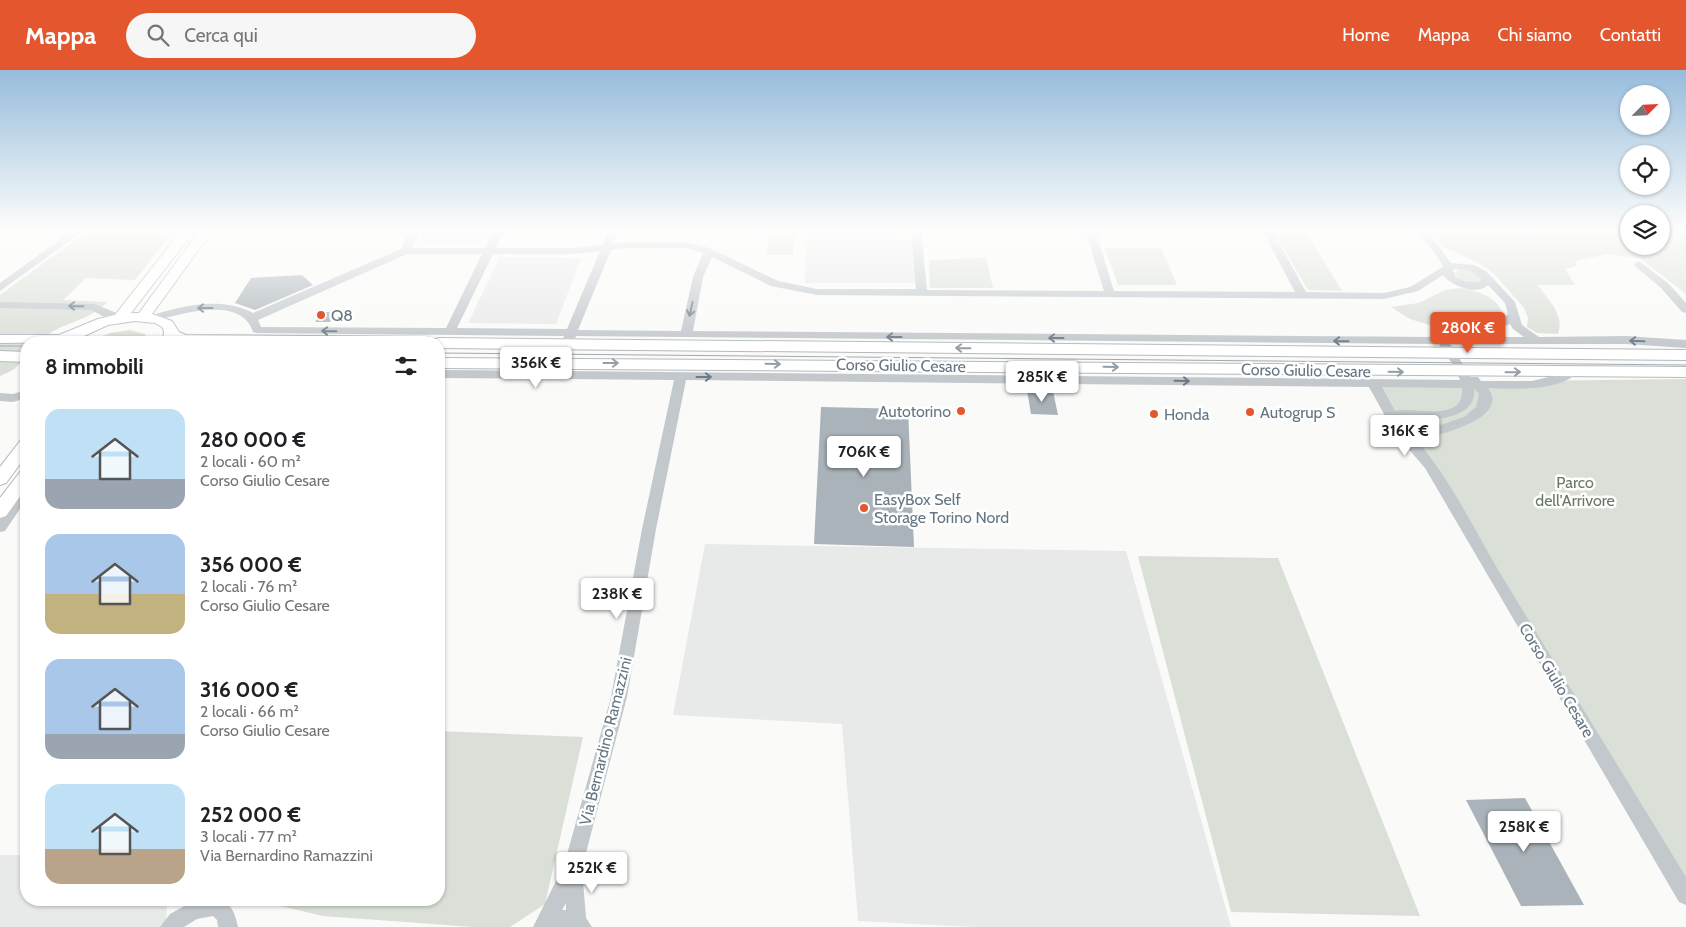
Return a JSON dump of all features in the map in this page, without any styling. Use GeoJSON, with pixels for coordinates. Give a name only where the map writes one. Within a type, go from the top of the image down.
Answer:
{"type":"FeatureCollection","features":[{"type":"Feature","properties":{"kind":"main road"},"geometry":{"type":"LineString","coordinates":[[122,317],[158,270]]}},
{"type":"Feature","properties":{"kind":"main road"},"geometry":{"type":"LineString","coordinates":[[148,317],[180,270]]}},
{"type":"Feature","properties":{"kind":"main road"},"geometry":{"type":"LineString","coordinates":[[72,336],[93,325],[122,317],[148,317],[165,323],[170,336]]}},
{"type":"Feature","properties":{"kind":"main road"},"geometry":{"type":"LineString","coordinates":[[0,339],[20,339]]}},
{"type":"Feature","properties":{"kind":"main road","name":"Corso Giulio Cesare"},"geometry":{"type":"LineString","coordinates":[[445,343],[569,339],[744,346],[1446,346],[1686,355]]}},
{"type":"Feature","properties":{"kind":"main road"},"geometry":{"type":"LineString","coordinates":[[0,356],[20,357]]}},
{"type":"Feature","properties":{"kind":"main road","name":"Corso Giulio Cesare"},"geometry":{"type":"LineString","coordinates":[[445,363],[560,369],[1327,369],[1470,380],[1573,371],[1686,372]]}},
{"type":"Feature","properties":{"kind":"main road"},"geometry":{"type":"LineString","coordinates":[[0,479],[20,453]]}},
{"type":"Feature","properties":{"kind":"main road"},"geometry":{"type":"LineString","coordinates":[[0,511],[20,484]]}},
{"type":"Feature","properties":{"kind":"street"},"geometry":{"type":"LineString","coordinates":[[0,288],[25,270]]}},
{"type":"Feature","properties":{"kind":"street"},"geometry":{"type":"LineString","coordinates":[[148,317],[179,310],[199,308],[232,310],[252,318],[362,270]]}},
{"type":"Feature","properties":{"kind":"street"},"geometry":{"type":"LineString","coordinates":[[450,332],[481,270]]}},
{"type":"Feature","properties":{"kind":"street"},"geometry":{"type":"LineString","coordinates":[[560,369],[569,339],[598,270]]}},
{"type":"Feature","properties":{"kind":"street"},"geometry":{"type":"LineString","coordinates":[[686,335],[701,270]]}},
{"type":"Feature","properties":{"kind":"street"},"geometry":{"type":"LineString","coordinates":[[744,270],[762,279],[788,288],[817,292],[1389,296],[1418,288],[1465,284],[1482,285],[1487,279]]}},
{"type":"Feature","properties":{"kind":"street"},"geometry":{"type":"LineString","coordinates":[[920,270],[922,293]]}},
{"type":"Feature","properties":{"kind":"street"},"geometry":{"type":"LineString","coordinates":[[1102,270],[1110,294]]}},
{"type":"Feature","properties":{"kind":"street"},"geometry":{"type":"LineString","coordinates":[[1289,270],[1303,296]]}},
{"type":"Feature","properties":{"kind":"street"},"geometry":{"type":"LineString","coordinates":[[1418,288],[1444,270]]}},
{"type":"Feature","properties":{"kind":"street"},"geometry":{"type":"LineString","coordinates":[[1447,270],[1449,277],[1493,295],[1512,312]]}},
{"type":"Feature","properties":{"kind":"street"},"geometry":{"type":"LineString","coordinates":[[1476,270],[1501,291],[1510,302],[1517,327],[1536,341]]}},
{"type":"Feature","properties":{"kind":"street"},"geometry":{"type":"LineString","coordinates":[[1646,270],[1667,288],[1686,310]]}},
{"type":"Feature","properties":{"kind":"street"},"geometry":{"type":"LineString","coordinates":[[0,305],[92,306],[106,314],[122,317]]}},
{"type":"Feature","properties":{"kind":"street"},"geometry":{"type":"LineString","coordinates":[[1401,431],[1415,437],[1429,435],[1471,419],[1480,413],[1486,397],[1470,380],[1441,336],[1445,330],[1490,327],[1509,320],[1512,312]]}},
{"type":"Feature","properties":{"kind":"street"},"geometry":{"type":"LineString","coordinates":[[252,318],[254,336]]}},
{"type":"Feature","properties":{"kind":"street","name":"Corso Giulio Cesare"},"geometry":{"type":"LineString","coordinates":[[254,336],[450,332],[569,339],[709,335],[1446,346],[1536,341],[1634,340],[1686,344]]}},
{"type":"Feature","properties":{"kind":"street","name":"Corso Giulio Cesare"},"geometry":{"type":"LineString","coordinates":[[709,335],[744,346]]}},
{"type":"Feature","properties":{"kind":"street","name":"Corso Giulio Cesare"},"geometry":{"type":"LineString","coordinates":[[445,373],[560,369],[681,377],[1373,383],[1470,380]]}},
{"type":"Feature","properties":{"kind":"street","name":"Via Bernardino Ramazzini"},"geometry":{"type":"LineString","coordinates":[[543,927],[573,868],[619,697],[649,529],[681,377]]}},
{"type":"Feature","properties":{"kind":"street"},"geometry":{"type":"LineString","coordinates":[[1394,419],[1399,414],[1407,413],[1422,417],[1438,417],[1465,405],[1471,395],[1470,380]]}},
{"type":"Feature","properties":{"kind":"street","name":"Corso Giulio Cesare"},"geometry":{"type":"LineString","coordinates":[[1373,383],[1395,424],[1430,465],[1686,895]]}},
{"type":"Feature","properties":{"kind":"street"},"geometry":{"type":"LineString","coordinates":[[0,397],[13,398],[20,396]]}},
{"type":"Feature","properties":{"kind":"street"},"geometry":{"type":"LineString","coordinates":[[1422,417],[1432,426],[1429,435]]}},
{"type":"Feature","properties":{"kind":"street","name":"Corso Giulio Cesare"},"geometry":{"type":"LineString","coordinates":[[1429,435],[1430,465]]}},
{"type":"Feature","properties":{"kind":"street"},"geometry":{"type":"LineString","coordinates":[[0,468],[20,451]]}},
{"type":"Feature","properties":{"kind":"street"},"geometry":{"type":"LineString","coordinates":[[0,527],[20,499]]}},
{"type":"Feature","properties":{"kind":"street","name":"Via Bernardino Ramazzini"},"geometry":{"type":"LineString","coordinates":[[573,868],[580,925]]}},
{"type":"Feature","properties":{"kind":"street"},"geometry":{"type":"LineString","coordinates":[[170,927],[188,912],[207,906],[222,911],[229,926]]}},
{"type":"Feature","properties":{"kind":"street"},"geometry":{"type":"LineString","coordinates":[[543,927],[563,920],[580,925]]}},
{"type":"Feature","properties":{"kind":"shaded area"},"geometry":{"type":"Polygon","coordinates":[[[494,270],[576,270],[556,324],[468,323],[494,270]]]}},
{"type":"Feature","properties":{"kind":"shaded area"},"geometry":{"type":"Polygon","coordinates":[[[805,270],[916,270],[917,283],[805,283],[805,270]]]}},
{"type":"Feature","properties":{"kind":"shaded area"},"geometry":{"type":"Polygon","coordinates":[[[705,544],[1126,551],[1231,927],[973,927],[858,921],[842,724],[673,715],[705,544]]]}},
{"type":"Feature","properties":{"kind":"shaded area"},"geometry":{"type":"Polygon","coordinates":[[[0,855],[20,855],[20,906],[167,906],[166,927],[0,927],[0,855]]]}},
{"type":"Feature","properties":{"kind":"green space"},"geometry":{"type":"Polygon","coordinates":[[[34,270],[143,270],[135,280],[86,278],[63,300],[107,302],[100,309],[46,336],[20,336],[20,364],[13,370],[0,376],[0,295],[34,270]]]}},
{"type":"Feature","properties":{"kind":"green space"},"geometry":{"type":"Polygon","coordinates":[[[929,270],[989,270],[993,288],[930,288],[929,270]]]}},
{"type":"Feature","properties":{"kind":"green space"},"geometry":{"type":"Polygon","coordinates":[[[1113,270],[1171,270],[1177,285],[1118,285],[1113,270]]]}},
{"type":"Feature","properties":{"kind":"green space"},"geometry":{"type":"Polygon","coordinates":[[[1296,270],[1329,270],[1342,291],[1308,290],[1296,270]]]}},
{"type":"Feature","properties":{"kind":"green space"},"geometry":{"type":"Polygon","coordinates":[[[1459,270],[1474,271],[1483,280],[1479,283],[1462,280],[1454,273],[1459,270]]]}},
{"type":"Feature","properties":{"kind":"green space"},"geometry":{"type":"Polygon","coordinates":[[[1488,270],[1566,270],[1575,285],[1538,285],[1557,314],[1560,327],[1558,334],[1537,333],[1527,327],[1528,318],[1524,308],[1488,270]]]}},
{"type":"Feature","properties":{"kind":"green space"},"geometry":{"type":"Polygon","coordinates":[[[1655,270],[1686,270],[1686,294],[1655,270]]]}},
{"type":"Feature","properties":{"kind":"green space"},"geometry":{"type":"Polygon","coordinates":[[[1460,288],[1478,292],[1490,298],[1499,306],[1502,312],[1493,321],[1478,323],[1453,321],[1436,327],[1410,319],[1391,307],[1419,303],[1445,290],[1460,288]]]}},
{"type":"Feature","properties":{"kind":"green space"},"geometry":{"type":"Polygon","coordinates":[[[130,330],[145,334],[146,336],[103,336],[130,330]]]}},
{"type":"Feature","properties":{"kind":"green space","name":"Parco dell'Arrivore"},"geometry":{"type":"Polygon","coordinates":[[[1686,379],[1686,894],[1441,483],[1373,383],[1686,379]]]}},
{"type":"Feature","properties":{"kind":"green space"},"geometry":{"type":"Polygon","coordinates":[[[1138,556],[1278,558],[1420,916],[1231,912],[1138,556]]]}},
{"type":"Feature","properties":{"kind":"green space"},"geometry":{"type":"Polygon","coordinates":[[[445,731],[583,737],[545,904],[510,927],[473,927],[323,916],[280,906],[445,906],[445,731]]]}},
{"type":"Feature","properties":{"kind":"building"},"geometry":{"type":"Polygon","coordinates":[[[302,275],[313,285],[255,310],[235,303],[251,278],[302,275]]]}},
{"type":"Feature","properties":{"kind":"building","name":"Q8"},"geometry":{"type":"Polygon","coordinates":[[[322,312],[336,312],[330,322],[315,322],[322,312]]]}},
{"type":"Feature","properties":{"kind":"building"},"geometry":{"type":"Polygon","coordinates":[[[1027,390],[1053,391],[1058,415],[1031,414],[1027,390]]]}},
{"type":"Feature","properties":{"kind":"building","name":"EasyBox Self Storage Torino Nord"},"geometry":{"type":"Polygon","coordinates":[[[821,407],[908,409],[914,547],[814,544],[821,407]]]}},
{"type":"Feature","properties":{"kind":"building"},"geometry":{"type":"Polygon","coordinates":[[[1525,798],[1584,905],[1521,906],[1466,800],[1525,798]]]}},
{"type":"Feature","properties":{"kind":"tram line"},"geometry":{"type":"LineString","coordinates":[[0,346],[20,346]]}},
{"type":"Feature","properties":{"kind":"tram line"},"geometry":{"type":"LineString","coordinates":[[445,353],[1686,365]]}},
{"type":"Feature","properties":{"kind":"place","name":"Q8"},"geometry":{"type":"Point","coordinates":[321,315]}},
{"type":"Feature","properties":{"kind":"place","name":"Autotorino"},"geometry":{"type":"Point","coordinates":[961,411]}},
{"type":"Feature","properties":{"kind":"place","name":"Autogrup S"},"geometry":{"type":"Point","coordinates":[1250,412]}},
{"type":"Feature","properties":{"kind":"place","name":"Honda"},"geometry":{"type":"Point","coordinates":[1154,414]}},
{"type":"Feature","properties":{"kind":"place","name":"EasyBox Self Storage Torino Nord"},"geometry":{"type":"Point","coordinates":[864,508]}}]}
